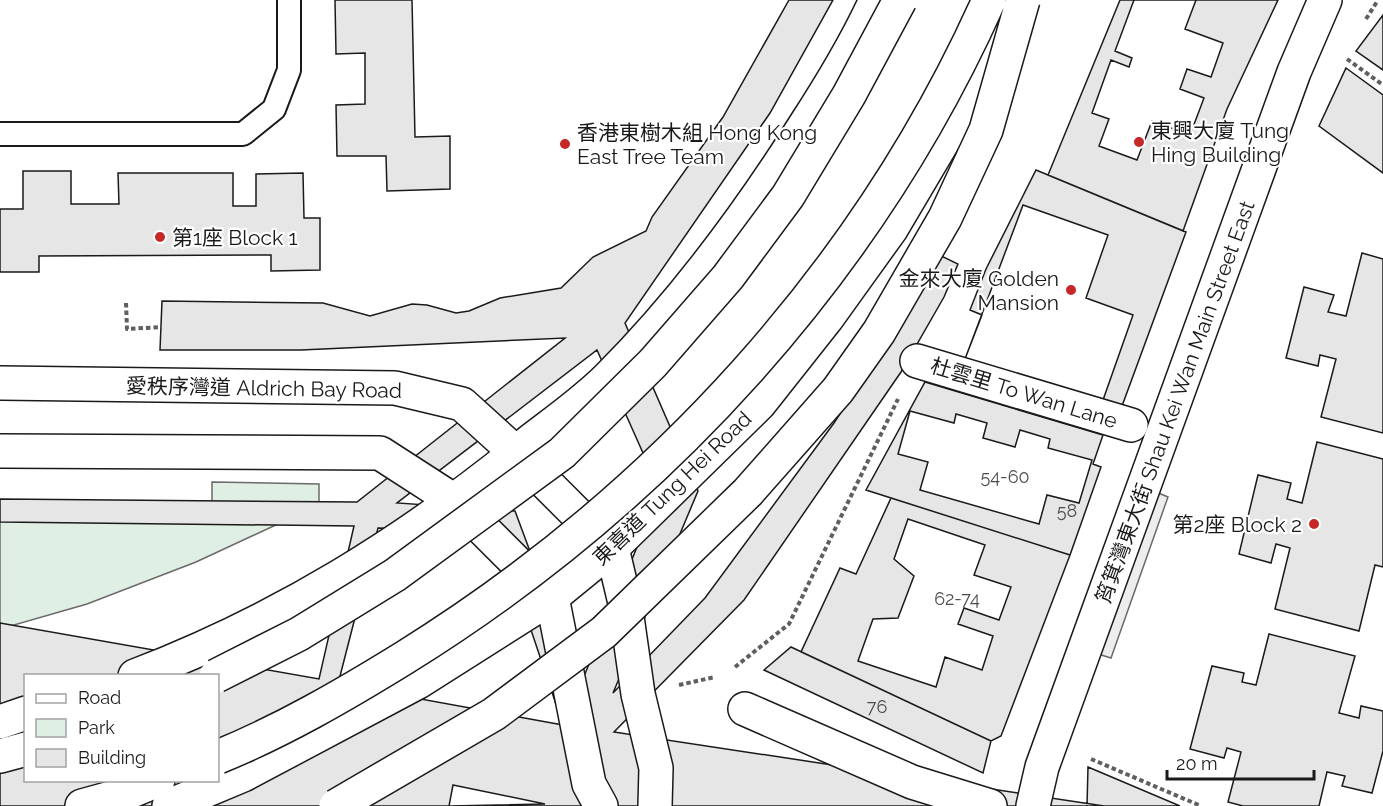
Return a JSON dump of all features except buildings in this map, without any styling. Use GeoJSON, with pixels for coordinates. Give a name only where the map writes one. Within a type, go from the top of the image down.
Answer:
{"type":"FeatureCollection","features":[{"type":"Feature","properties":{"kind":"main road"},"geometry":{"type":"LineString","coordinates":[[137,674],[228,636],[319,591],[456,502],[606,380],[668,315],[778,168],[844,64],[876,0]]}},
{"type":"Feature","properties":{"kind":"main road"},"geometry":{"type":"LineString","coordinates":[[218,674],[299,634],[395,575],[562,453],[653,363],[728,277],[788,196],[849,95],[900,0]]}},
{"type":"Feature","properties":{"kind":"main road"},"geometry":{"type":"LineString","coordinates":[[219,757],[353,689],[457,625],[560,550],[710,412],[791,323],[859,232],[915,145],[964,55],[989,0]]}},
{"type":"Feature","properties":{"kind":"main road","name":"東喜道 Tung Hei Road"},"geometry":{"type":"LineString","coordinates":[[169,806],[243,775],[418,682],[552,597],[612,548],[759,404],[827,318],[891,229],[956,119],[1012,0]]}},
{"type":"Feature","properties":{"kind":"main road"},"geometry":{"type":"LineString","coordinates":[[336,806],[494,714],[604,632],[748,492],[838,390],[879,332],[945,218],[986,130],[1023,0]]}},
{"type":"Feature","properties":{"kind":"main road","name":"筲箕灣東大街 Shau Kei Wan Main Street East"},"geometry":{"type":"LineString","coordinates":[[1033,806],[1046,755],[1294,72],[1325,0]]}},
{"type":"Feature","properties":{"kind":"main road","name":"杜雲里 To Wan Lane"},"geometry":{"type":"LineString","coordinates":[[916,361],[1131,425]]}},
{"type":"Feature","properties":{"kind":"main road","name":"愛秩序灣道 Aldrich Bay Road"},"geometry":{"type":"LineString","coordinates":[[0,383],[395,388],[462,404],[516,453],[612,548]]}},
{"type":"Feature","properties":{"kind":"main road"},"geometry":{"type":"LineString","coordinates":[[0,450],[380,453],[456,502],[552,597],[589,784],[601,806]]}},
{"type":"Feature","properties":{"kind":"main road"},"geometry":{"type":"LineString","coordinates":[[612,548],[626,603],[638,694],[656,768],[655,806]]}},
{"type":"Feature","properties":{"kind":"main road"},"geometry":{"type":"LineString","coordinates":[[745,709],[912,782],[990,806]]}},
{"type":"Feature","properties":{"kind":"main road"},"geometry":{"type":"LineString","coordinates":[[0,722],[24,714]]}},
{"type":"Feature","properties":{"kind":"main road"},"geometry":{"type":"LineString","coordinates":[[0,756],[24,750]]}},
{"type":"Feature","properties":{"kind":"main road"},"geometry":{"type":"LineString","coordinates":[[81,806],[122,795],[153,782]]}},
{"type":"Feature","properties":{"kind":"lane"},"geometry":{"type":"LineString","coordinates":[[0,134],[243,134],[274,109],[289,70],[289,0]]}},
{"type":"Feature","properties":{"kind":"path"},"geometry":{"type":"LineString","coordinates":[[1343,56],[1383,85]]}},
{"type":"Feature","properties":{"kind":"path"},"geometry":{"type":"LineString","coordinates":[[126,303],[127,329],[162,327]]}},
{"type":"Feature","properties":{"kind":"path"},"geometry":{"type":"LineString","coordinates":[[734,667],[789,624],[916,361]]}},
{"type":"Feature","properties":{"kind":"path"},"geometry":{"type":"LineString","coordinates":[[678,685],[725,675]]}},
{"type":"Feature","properties":{"kind":"path"},"geometry":{"type":"LineString","coordinates":[[1088,758],[1201,806]]}},
{"type":"Feature","properties":{"kind":"green space"},"geometry":{"type":"Polygon","coordinates":[[[212,482],[319,484],[319,505],[196,562],[87,604],[0,629],[0,519],[212,516],[212,482]]]}},
{"type":"Feature","properties":{"kind":"shaded area"},"geometry":{"type":"Polygon","coordinates":[[[1156,492],[1168,497],[1111,658],[1098,654],[1156,492]]]}},
{"type":"Feature","properties":{"kind":"place","name":"東興大廈 Tung Hing Building"},"geometry":{"type":"Point","coordinates":[1139,142]}},
{"type":"Feature","properties":{"kind":"place","name":"香港東樹木組 Hong Kong East Tree Team"},"geometry":{"type":"Point","coordinates":[565,144]}},
{"type":"Feature","properties":{"kind":"place","name":"第1座 Block 1"},"geometry":{"type":"Point","coordinates":[160,237]}},
{"type":"Feature","properties":{"kind":"place","name":"金來大廈 Golden Mansion"},"geometry":{"type":"Point","coordinates":[1071,290]}},
{"type":"Feature","properties":{"kind":"place","name":"第2座 Block 2"},"geometry":{"type":"Point","coordinates":[1314,524]}}]}
